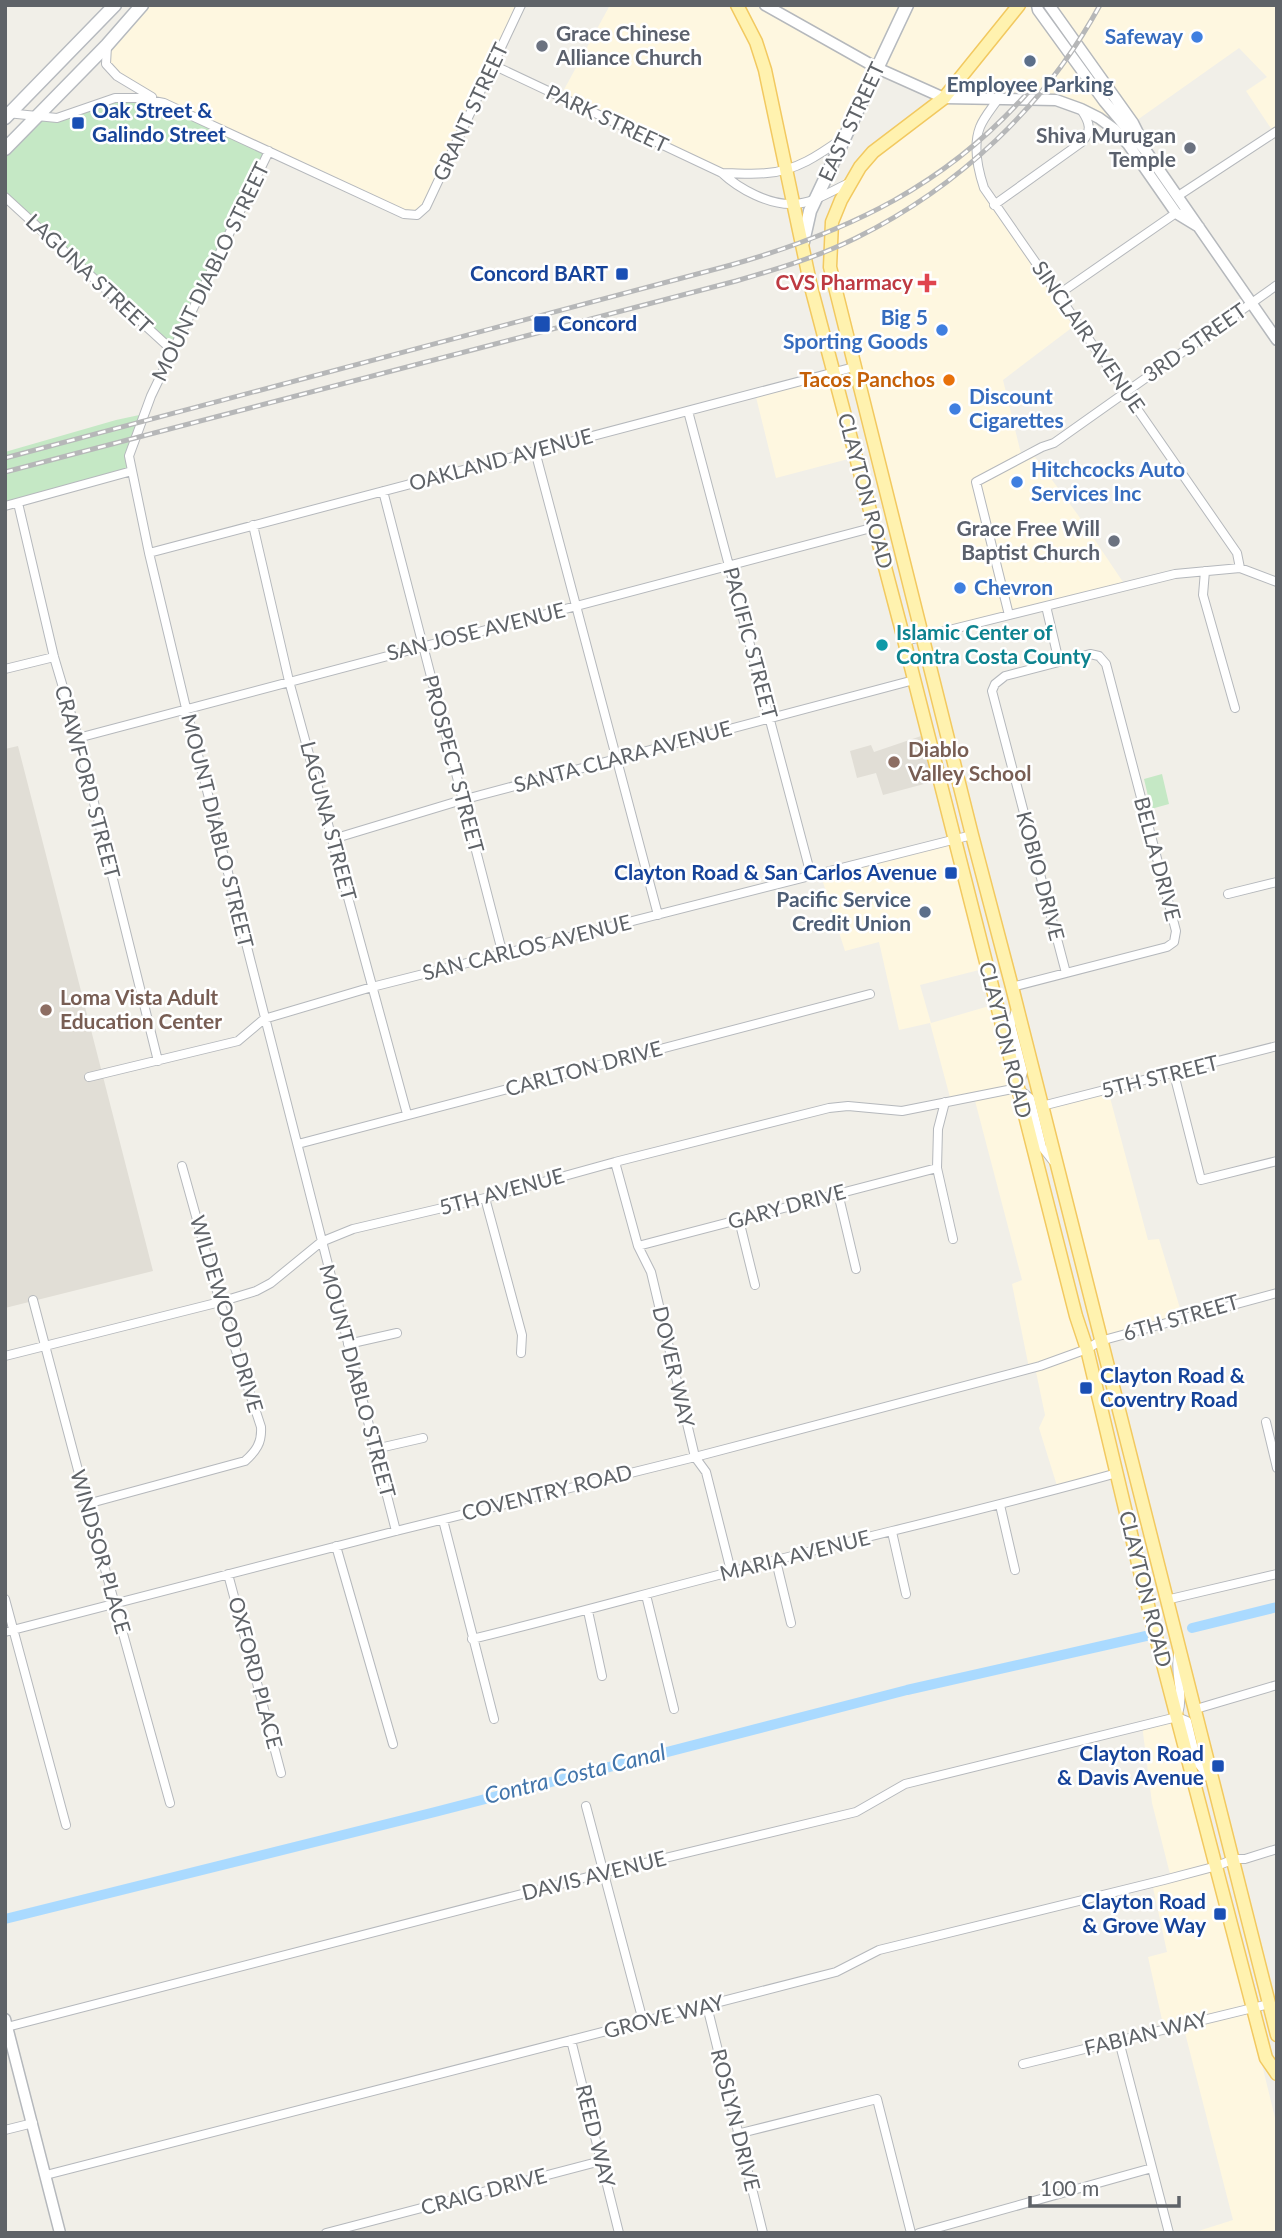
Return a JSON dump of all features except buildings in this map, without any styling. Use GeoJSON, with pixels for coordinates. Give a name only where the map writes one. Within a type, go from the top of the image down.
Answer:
{"type":"FeatureCollection","features":[{"type":"Feature","properties":{"kind":"main road"},"geometry":{"type":"LineString","coordinates":[[6,114],[115,5]]}},
{"type":"Feature","properties":{"kind":"main road"},"geometry":{"type":"LineString","coordinates":[[5,149],[107,45],[142,5]]}},
{"type":"Feature","properties":{"kind":"main road","name":"CLAYTON ROAD"},"geometry":{"type":"LineString","coordinates":[[737,5],[757,42],[765,70],[811,287],[905,641],[1076,1316],[1087,1349],[1152,1622],[1266,2058],[1277,2074]]}},
{"type":"Feature","properties":{"kind":"main road","name":"EAST STREET"},"geometry":{"type":"LineString","coordinates":[[803,242],[810,211],[907,5]]}},
{"type":"Feature","properties":{"kind":"main road","name":"CLAYTON ROAD"},"geometry":{"type":"LineString","coordinates":[[1018,5],[944,98],[873,152],[851,182],[832,222],[830,267],[1277,2035]]}},
{"type":"Feature","properties":{"kind":"street","name":"GRANT STREET"},"geometry":{"type":"LineString","coordinates":[[269,151],[404,214],[417,215],[426,207],[521,5]]}},
{"type":"Feature","properties":{"kind":"street"},"geometry":{"type":"LineString","coordinates":[[765,5],[877,68],[944,98],[1056,100],[1081,109],[1114,129],[1134,152],[1176,212],[1199,227]]}},
{"type":"Feature","properties":{"kind":"street"},"geometry":{"type":"LineString","coordinates":[[1037,5],[1104,101],[1146,151],[1277,340]]}},
{"type":"Feature","properties":{"kind":"street"},"geometry":{"type":"LineString","coordinates":[[1049,5],[1133,122],[1146,151]]}},
{"type":"Feature","properties":{"kind":"street"},"geometry":{"type":"LineString","coordinates":[[107,45],[106,64],[117,76],[135,88],[269,151]]}},
{"type":"Feature","properties":{"kind":"street","name":"PARK STREET"},"geometry":{"type":"LineString","coordinates":[[493,65],[722,173],[734,185],[774,202],[793,204],[816,199],[851,182]]}},
{"type":"Feature","properties":{"kind":"street"},"geometry":{"type":"LineString","coordinates":[[6,114],[57,118],[115,98],[138,98],[163,103]]}},
{"type":"Feature","properties":{"kind":"street","name":"SINCLAIR AVENUE"},"geometry":{"type":"LineString","coordinates":[[998,99],[978,136],[979,171],[984,188],[1237,553],[1240,568]]}},
{"type":"Feature","properties":{"kind":"street"},"geometry":{"type":"LineString","coordinates":[[994,205],[1082,142],[1090,128],[1081,109]]}},
{"type":"Feature","properties":{"kind":"street"},"geometry":{"type":"LineString","coordinates":[[1178,196],[1277,131]]}},
{"type":"Feature","properties":{"kind":"street","name":"PARK STREET"},"geometry":{"type":"LineString","coordinates":[[722,173],[770,173],[786,169],[809,162],[845,137]]}},
{"type":"Feature","properties":{"kind":"street","name":"MOUNT DIABLO STREET"},"geometry":{"type":"LineString","coordinates":[[269,151],[144,414],[129,456],[186,708],[396,1531]]}},
{"type":"Feature","properties":{"kind":"street","name":"LAGUNA STREET"},"geometry":{"type":"LineString","coordinates":[[5,197],[173,351]]}},
{"type":"Feature","properties":{"kind":"street"},"geometry":{"type":"LineString","coordinates":[[1059,295],[1176,212]]}},
{"type":"Feature","properties":{"kind":"street","name":"3RD STREET"},"geometry":{"type":"LineString","coordinates":[[1009,615],[976,482],[1054,443],[1277,285]]}},
{"type":"Feature","properties":{"kind":"street","name":"OAKLAND AVENUE"},"geometry":{"type":"LineString","coordinates":[[149,553],[854,367]]}},
{"type":"Feature","properties":{"kind":"street","name":"PACIFIC STREET"},"geometry":{"type":"LineString","coordinates":[[688,411],[811,875]]}},
{"type":"Feature","properties":{"kind":"street"},"geometry":{"type":"LineString","coordinates":[[535,451],[658,915]]}},
{"type":"Feature","properties":{"kind":"street"},"geometry":{"type":"LineString","coordinates":[[5,506],[132,471]]}},
{"type":"Feature","properties":{"kind":"street","name":"PROSPECT STREET"},"geometry":{"type":"LineString","coordinates":[[383,491],[503,955]]}},
{"type":"Feature","properties":{"kind":"street","name":"CRAWFORD STREET"},"geometry":{"type":"LineString","coordinates":[[18,503],[54,657],[78,738],[158,1060]]}},
{"type":"Feature","properties":{"kind":"street","name":"LAGUNA STREET"},"geometry":{"type":"LineString","coordinates":[[253,525],[289,681],[407,1114]]}},
{"type":"Feature","properties":{"kind":"street","name":"SAN JOSE AVENUE"},"geometry":{"type":"LineString","coordinates":[[78,738],[875,527]]}},
{"type":"Feature","properties":{"kind":"street"},"geometry":{"type":"LineString","coordinates":[[905,641],[1175,574],[1240,568],[1277,582]]}},
{"type":"Feature","properties":{"kind":"street"},"geometry":{"type":"LineString","coordinates":[[1205,571],[1203,595],[1235,708]]}},
{"type":"Feature","properties":{"kind":"street"},"geometry":{"type":"LineString","coordinates":[[1046,606],[1059,662]]}},
{"type":"Feature","properties":{"kind":"street","name":"BELLA DRIVE"},"geometry":{"type":"LineString","coordinates":[[1012,986],[1167,947],[1174,942],[1176,931],[1107,664],[1103,659],[1090,654],[1059,662]]}},
{"type":"Feature","properties":{"kind":"street"},"geometry":{"type":"LineString","coordinates":[[5,669],[54,657]]}},
{"type":"Feature","properties":{"kind":"street","name":"KOBIO DRIVE"},"geometry":{"type":"LineString","coordinates":[[1059,662],[1004,676],[992,691],[1066,973]]}},
{"type":"Feature","properties":{"kind":"street","name":"SANTA CLARA AVENUE"},"geometry":{"type":"LineString","coordinates":[[333,839],[462,800],[914,681]]}},
{"type":"Feature","properties":{"kind":"street","name":"SAN CARLOS AVENUE"},"geometry":{"type":"LineString","coordinates":[[89,1077],[238,1041],[264,1018],[372,987],[972,835]]}},
{"type":"Feature","properties":{"kind":"street"},"geometry":{"type":"LineString","coordinates":[[1228,894],[1277,882]]}},
{"type":"Feature","properties":{"kind":"street","name":"CARLTON DRIVE"},"geometry":{"type":"LineString","coordinates":[[298,1144],[870,994]]}},
{"type":"Feature","properties":{"kind":"street"},"geometry":{"type":"LineString","coordinates":[[1017,1006],[1012,1025],[1023,1072],[1018,1088],[1030,1098],[1042,1147],[1057,1166]]}},
{"type":"Feature","properties":{"kind":"street","name":"5TH STREET"},"geometry":{"type":"LineString","coordinates":[[1042,1106],[1277,1046]]}},
{"type":"Feature","properties":{"kind":"street"},"geometry":{"type":"LineString","coordinates":[[1174,1073],[1201,1180],[1277,1161]]}},
{"type":"Feature","properties":{"kind":"street","name":"5TH AVENUE"},"geometry":{"type":"LineString","coordinates":[[5,1356],[256,1291],[271,1283],[321,1242],[353,1229],[485,1198],[829,1108],[848,1106],[902,1111],[1018,1088]]}},
{"type":"Feature","properties":{"kind":"street"},"geometry":{"type":"LineString","coordinates":[[945,1102],[938,1129],[936,1168],[953,1239]]}},
{"type":"Feature","properties":{"kind":"street","name":"DOVER WAY"},"geometry":{"type":"LineString","coordinates":[[615,1162],[638,1246],[651,1272],[695,1457],[706,1472],[731,1571]]}},
{"type":"Feature","properties":{"kind":"street","name":"WILDEWOOD DRIVE"},"geometry":{"type":"LineString","coordinates":[[87,1504],[245,1461],[257,1450],[261,1438],[261,1427],[220,1302],[182,1166]]}},
{"type":"Feature","properties":{"kind":"street","name":"GARY DRIVE"},"geometry":{"type":"LineString","coordinates":[[638,1246],[936,1168]]}},
{"type":"Feature","properties":{"kind":"street"},"geometry":{"type":"LineString","coordinates":[[838,1194],[856,1269]]}},
{"type":"Feature","properties":{"kind":"street"},"geometry":{"type":"LineString","coordinates":[[485,1198],[522,1335],[522,1353]]}},
{"type":"Feature","properties":{"kind":"street"},"geometry":{"type":"LineString","coordinates":[[739,1220],[755,1285]]}},
{"type":"Feature","properties":{"kind":"street","name":"6TH STREET"},"geometry":{"type":"LineString","coordinates":[[1087,1349],[1100,1341],[1277,1293]]}},
{"type":"Feature","properties":{"kind":"street","name":"WINDSOR PLACE"},"geometry":{"type":"LineString","coordinates":[[33,1300],[170,1803]]}},
{"type":"Feature","properties":{"kind":"street"},"geometry":{"type":"LineString","coordinates":[[348,1344],[397,1333]]}},
{"type":"Feature","properties":{"kind":"street","name":"COVENTRY ROAD"},"geometry":{"type":"LineString","coordinates":[[9,1631],[695,1457],[1057,1361],[1087,1349]]}},
{"type":"Feature","properties":{"kind":"street"},"geometry":{"type":"LineString","coordinates":[[1266,1423],[1277,1468]]}},
{"type":"Feature","properties":{"kind":"street"},"geometry":{"type":"LineString","coordinates":[[375,1449],[423,1438]]}},
{"type":"Feature","properties":{"kind":"street","name":"MARIA AVENUE"},"geometry":{"type":"LineString","coordinates":[[472,1639],[1117,1473]]}},
{"type":"Feature","properties":{"kind":"street"},"geometry":{"type":"LineString","coordinates":[[1000,1505],[1016,1570]]}},
{"type":"Feature","properties":{"kind":"street"},"geometry":{"type":"LineString","coordinates":[[443,1520],[494,1719]]}},
{"type":"Feature","properties":{"kind":"street"},"geometry":{"type":"LineString","coordinates":[[892,1532],[906,1594]]}},
{"type":"Feature","properties":{"kind":"street"},"geometry":{"type":"LineString","coordinates":[[336,1546],[393,1744]]}},
{"type":"Feature","properties":{"kind":"street"},"geometry":{"type":"LineString","coordinates":[[776,1561],[791,1623]]}},
{"type":"Feature","properties":{"kind":"street","name":"OXFORD PLACE"},"geometry":{"type":"LineString","coordinates":[[228,1574],[281,1773]]}},
{"type":"Feature","properties":{"kind":"street"},"geometry":{"type":"LineString","coordinates":[[1166,1600],[1277,1574]]}},
{"type":"Feature","properties":{"kind":"street"},"geometry":{"type":"LineString","coordinates":[[646,1595],[674,1709]]}},
{"type":"Feature","properties":{"kind":"street"},"geometry":{"type":"LineString","coordinates":[[5,1599],[9,1631],[66,1825]]}},
{"type":"Feature","properties":{"kind":"street"},"geometry":{"type":"LineString","coordinates":[[588,1611],[602,1676]]}},
{"type":"Feature","properties":{"kind":"street"},"geometry":{"type":"LineString","coordinates":[[1179,1648],[1175,1671],[1182,1699],[1177,1717],[1187,1721],[1197,1762],[1214,1783]]}},
{"type":"Feature","properties":{"kind":"street"},"geometry":{"type":"LineString","coordinates":[[1196,1709],[1277,1685]]}},
{"type":"Feature","properties":{"kind":"street","name":"DAVIS AVENUE"},"geometry":{"type":"LineString","coordinates":[[6,2023],[856,1812],[905,1784],[1177,1717]]}},
{"type":"Feature","properties":{"kind":"street"},"geometry":{"type":"LineString","coordinates":[[586,1806],[643,2021]]}},
{"type":"Feature","properties":{"kind":"street","name":"GROVE WAY"},"geometry":{"type":"LineString","coordinates":[[46,2175],[643,2021],[708,2007],[836,1972],[879,1950],[1277,1849]]}},
{"type":"Feature","properties":{"kind":"street","name":"FABIAN WAY"},"geometry":{"type":"LineString","coordinates":[[1023,2064],[1269,2004]]}},
{"type":"Feature","properties":{"kind":"street","name":"ROSLYN DRIVE"},"geometry":{"type":"LineString","coordinates":[[708,2007],[763,2233]]}},
{"type":"Feature","properties":{"kind":"street"},"geometry":{"type":"LineString","coordinates":[[6,2023],[60,2233]]}},
{"type":"Feature","properties":{"kind":"street","name":"REED WAY"},"geometry":{"type":"LineString","coordinates":[[571,2040],[619,2233]]}},
{"type":"Feature","properties":{"kind":"street"},"geometry":{"type":"LineString","coordinates":[[1119,2041],[1169,2233]]}},
{"type":"Feature","properties":{"kind":"street"},"geometry":{"type":"LineString","coordinates":[[737,2134],[877,2099],[911,2233]]}},
{"type":"Feature","properties":{"kind":"street"},"geometry":{"type":"LineString","coordinates":[[5,2130],[33,2123]]}},
{"type":"Feature","properties":{"kind":"street","name":"CRAIG DRIVE"},"geometry":{"type":"LineString","coordinates":[[326,2233],[601,2161]]}},
{"type":"Feature","properties":{"kind":"street"},"geometry":{"type":"LineString","coordinates":[[919,2233],[1152,2168]]}},
{"type":"Feature","properties":{"kind":"shaded area"},"geometry":{"type":"Polygon","coordinates":[[[142,5],[521,5],[449,160],[417,215],[404,214],[164,103],[106,64],[107,45],[142,5]]]}},
{"type":"Feature","properties":{"kind":"shaded area"},"geometry":{"type":"Polygon","coordinates":[[[610,5],[1277,5],[1277,131],[1274,133],[1246,91],[1267,77],[1239,48],[1133,123],[1114,129],[1067,104],[998,99],[978,136],[984,188],[1078,323],[1003,380],[1022,458],[1032,453],[1125,585],[923,636],[830,241],[860,167],[943,99],[878,68],[845,137],[786,169],[722,173],[560,97],[610,5]]]}},
{"type":"Feature","properties":{"kind":"shaded area"},"geometry":{"type":"Polygon","coordinates":[[[833,372],[856,457],[776,478],[755,393],[833,372]]]}},
{"type":"Feature","properties":{"kind":"shaded area","name":"Diablo Valley School"},"geometry":{"type":"Polygon","coordinates":[[[927,734],[939,780],[883,795],[876,773],[857,778],[850,751],[871,745],[874,752],[927,734]]]}},
{"type":"Feature","properties":{"kind":"shaded area","name":"Loma Vista Adult Education Center"},"geometry":{"type":"Polygon","coordinates":[[[18,746],[153,1271],[5,1308],[5,749],[18,746]]]}},
{"type":"Feature","properties":{"kind":"shaded area"},"geometry":{"type":"Polygon","coordinates":[[[953,839],[987,968],[920,985],[931,1023],[996,1004],[1117,1473],[1058,1489],[1039,1428],[1045,1415],[1035,1367],[1029,1368],[1012,1284],[1022,1280],[974,1097],[951,1101],[930,1023],[899,1030],[879,942],[845,951],[820,873],[953,839]]]}},
{"type":"Feature","properties":{"kind":"shaded area"},"geometry":{"type":"Polygon","coordinates":[[[1108,1090],[1148,1240],[1159,1239],[1183,1318],[1100,1341],[1042,1106],[1108,1090]]]}},
{"type":"Feature","properties":{"kind":"shaded area"},"geometry":{"type":"Polygon","coordinates":[[[1177,1717],[1277,2126],[1277,2233],[1192,2233],[1233,2220],[1183,2025],[1164,2029],[1148,1957],[1167,1952],[1152,1883],[1171,1878],[1152,1803],[1142,1725],[1177,1717]]]}},
{"type":"Feature","properties":{"kind":"green space"},"geometry":{"type":"Polygon","coordinates":[[[115,98],[164,103],[269,151],[173,351],[5,197],[5,149],[37,116],[57,118],[115,98]]]}},
{"type":"Feature","properties":{"kind":"green space"},"geometry":{"type":"Polygon","coordinates":[[[144,414],[129,456],[132,471],[5,506],[5,452],[144,414]]]}},
{"type":"Feature","properties":{"kind":"green space"},"geometry":{"type":"Polygon","coordinates":[[[1162,774],[1169,804],[1151,809],[1144,779],[1162,774]]]}},
{"type":"Feature","properties":{"kind":"waterway","name":"Contra Costa Canal"},"geometry":{"type":"LineString","coordinates":[[1192,1628],[1277,1607]]}},
{"type":"Feature","properties":{"kind":"waterway","name":"Contra Costa Canal"},"geometry":{"type":"LineString","coordinates":[[5,1919],[435,1812],[907,1690],[1146,1636]]}},
{"type":"Feature","properties":{"kind":"railway"},"geometry":{"type":"LineString","coordinates":[[5,472],[736,281],[842,245],[930,194],[996,140],[1026,110],[1053,77],[1100,5]]}},
{"type":"Feature","properties":{"kind":"railway"},"geometry":{"type":"LineString","coordinates":[[5,458],[775,252],[856,220],[930,178],[965,153],[1030,90]]}},
{"type":"Feature","properties":{"kind":"place","name":"Safeway"},"geometry":{"type":"Point","coordinates":[1197,37]}},
{"type":"Feature","properties":{"kind":"place","name":"Grace Chinese Alliance Church"},"geometry":{"type":"Point","coordinates":[542,46]}},
{"type":"Feature","properties":{"kind":"place","name":"Employee Parking"},"geometry":{"type":"Point","coordinates":[1030,61]}},
{"type":"Feature","properties":{"kind":"place","name":"Oak Street & Galindo Street"},"geometry":{"type":"Point","coordinates":[78,123]}},
{"type":"Feature","properties":{"kind":"place","name":"Shiva Murugan Temple"},"geometry":{"type":"Point","coordinates":[1190,148]}},
{"type":"Feature","properties":{"kind":"place","name":"Concord BART"},"geometry":{"type":"Point","coordinates":[622,274]}},
{"type":"Feature","properties":{"kind":"place","name":"CVS Pharmacy"},"geometry":{"type":"Point","coordinates":[927,283]}},
{"type":"Feature","properties":{"kind":"place","name":"Concord"},"geometry":{"type":"Point","coordinates":[542,324]}},
{"type":"Feature","properties":{"kind":"place","name":"Big 5 Sporting Goods"},"geometry":{"type":"Point","coordinates":[942,330]}},
{"type":"Feature","properties":{"kind":"place","name":"Tacos Panchos"},"geometry":{"type":"Point","coordinates":[949,380]}},
{"type":"Feature","properties":{"kind":"place","name":"Discount Cigarettes"},"geometry":{"type":"Point","coordinates":[955,409]}},
{"type":"Feature","properties":{"kind":"place","name":"Hitchcocks Auto Services Inc"},"geometry":{"type":"Point","coordinates":[1017,482]}},
{"type":"Feature","properties":{"kind":"place","name":"Grace Free Will Baptist Church"},"geometry":{"type":"Point","coordinates":[1114,541]}},
{"type":"Feature","properties":{"kind":"place","name":"Chevron"},"geometry":{"type":"Point","coordinates":[960,588]}},
{"type":"Feature","properties":{"kind":"place","name":"Islamic Center of Contra Costa County"},"geometry":{"type":"Point","coordinates":[882,645]}},
{"type":"Feature","properties":{"kind":"place","name":"Diablo Valley School"},"geometry":{"type":"Point","coordinates":[894,762]}},
{"type":"Feature","properties":{"kind":"place","name":"Clayton Road & San Carlos Avenue"},"geometry":{"type":"Point","coordinates":[951,873]}},
{"type":"Feature","properties":{"kind":"place","name":"Pacific Service Credit Union"},"geometry":{"type":"Point","coordinates":[925,912]}},
{"type":"Feature","properties":{"kind":"place","name":"Loma Vista Adult Education Center"},"geometry":{"type":"Point","coordinates":[46,1010]}},
{"type":"Feature","properties":{"kind":"place","name":"Clayton Road & Coventry Road"},"geometry":{"type":"Point","coordinates":[1086,1388]}},
{"type":"Feature","properties":{"kind":"place","name":"Clayton Road & Davis Avenue"},"geometry":{"type":"Point","coordinates":[1218,1766]}},
{"type":"Feature","properties":{"kind":"place","name":"Clayton Road & Grove Way"},"geometry":{"type":"Point","coordinates":[1220,1914]}}]}
